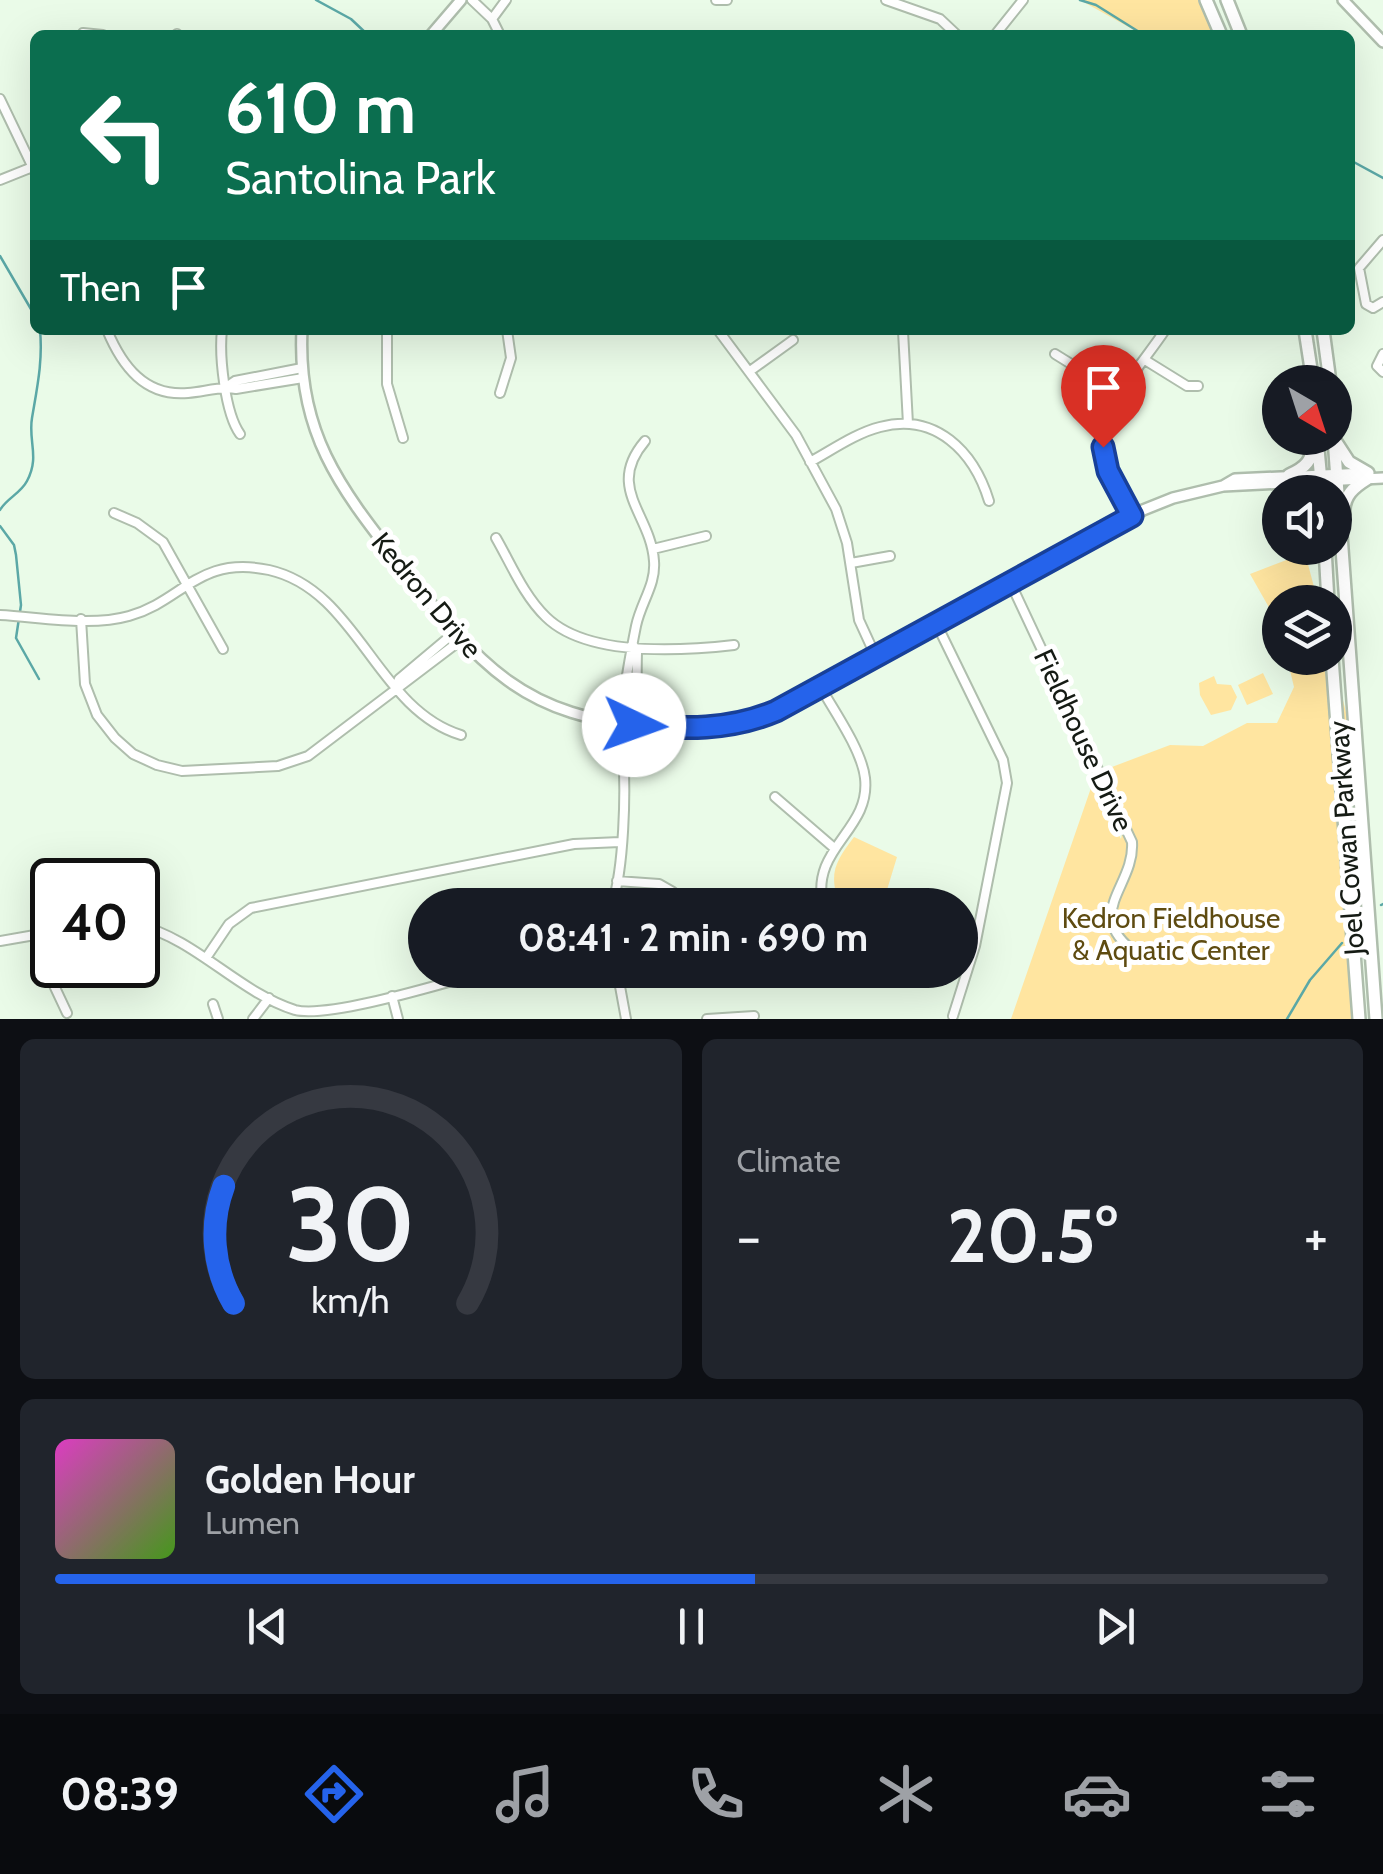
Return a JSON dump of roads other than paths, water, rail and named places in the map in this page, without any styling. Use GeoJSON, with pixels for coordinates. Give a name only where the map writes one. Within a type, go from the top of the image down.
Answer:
{"type":"FeatureCollection","features":[{"type":"Feature","properties":{"kind":"main road"},"geometry":{"type":"LineString","coordinates":[[1206,0],[1219,30]]}},
{"type":"Feature","properties":{"kind":"main road"},"geometry":{"type":"LineString","coordinates":[[1227,2],[1239,30]]}},
{"type":"Feature","properties":{"kind":"main road"},"geometry":{"type":"LineString","coordinates":[[1306,335],[1311,365]]}},
{"type":"Feature","properties":{"kind":"main road"},"geometry":{"type":"LineString","coordinates":[[1324,335],[1328,365]]}},
{"type":"Feature","properties":{"kind":"main road"},"geometry":{"type":"LineString","coordinates":[[1294,475],[1312,455]]}},
{"type":"Feature","properties":{"kind":"main road"},"geometry":{"type":"LineString","coordinates":[[1345,455],[1368,476],[1344,503],[1348,555],[1345,578]]}},
{"type":"Feature","properties":{"kind":"main road"},"geometry":{"type":"LineString","coordinates":[[1341,565],[1345,578]]}},
{"type":"Feature","properties":{"kind":"main road","name":"Joel Cowan Parkway"},"geometry":{"type":"LineString","coordinates":[[1343,565],[1376,1019]]}},
{"type":"Feature","properties":{"kind":"main road","name":"Joel Cowan Parkway"},"geometry":{"type":"LineString","coordinates":[[1333,675],[1359,1019]]}},
{"type":"Feature","properties":{"kind":"street"},"geometry":{"type":"LineString","coordinates":[[435,30],[461,0]]}},
{"type":"Feature","properties":{"kind":"street"},"geometry":{"type":"LineString","coordinates":[[472,0],[498,30]]}},
{"type":"Feature","properties":{"kind":"street"},"geometry":{"type":"LineString","coordinates":[[492,19],[506,0]]}},
{"type":"Feature","properties":{"kind":"street"},"geometry":{"type":"LineString","coordinates":[[716,0],[728,0]]}},
{"type":"Feature","properties":{"kind":"street"},"geometry":{"type":"LineString","coordinates":[[886,0],[940,19],[952,30]]}},
{"type":"Feature","properties":{"kind":"street"},"geometry":{"type":"LineString","coordinates":[[1013,12],[1014,0]]}},
{"type":"Feature","properties":{"kind":"street"},"geometry":{"type":"LineString","coordinates":[[999,30],[1023,0]]}},
{"type":"Feature","properties":{"kind":"street"},"geometry":{"type":"LineString","coordinates":[[1344,0],[1383,42]]}},
{"type":"Feature","properties":{"kind":"street"},"geometry":{"type":"LineString","coordinates":[[0,100],[30,160]]}},
{"type":"Feature","properties":{"kind":"street"},"geometry":{"type":"LineString","coordinates":[[0,180],[30,169]]}},
{"type":"Feature","properties":{"kind":"street"},"geometry":{"type":"LineString","coordinates":[[1383,240],[1359,268],[1366,304],[1374,308],[1383,302]]}},
{"type":"Feature","properties":{"kind":"street"},"geometry":{"type":"LineString","coordinates":[[109,335],[125,366],[149,386],[182,394],[236,390],[302,373]]}},
{"type":"Feature","properties":{"kind":"street"},"geometry":{"type":"LineString","coordinates":[[222,335],[226,388],[233,424],[240,434]]}},
{"type":"Feature","properties":{"kind":"street","name":"Kedron Drive"},"geometry":{"type":"LineString","coordinates":[[302,335],[302,373],[318,438],[336,479],[458,636],[494,672],[542,702],[578,716],[629,724],[732,726],[776,711],[1132,516],[1173,498],[1262,482]]}},
{"type":"Feature","properties":{"kind":"street"},"geometry":{"type":"LineString","coordinates":[[387,335],[387,384],[403,438]]}},
{"type":"Feature","properties":{"kind":"street"},"geometry":{"type":"LineString","coordinates":[[500,394],[510,366],[509,335]]}},
{"type":"Feature","properties":{"kind":"street"},"geometry":{"type":"LineString","coordinates":[[722,335],[750,370],[836,509],[851,562],[858,620],[876,656]]}},
{"type":"Feature","properties":{"kind":"street"},"geometry":{"type":"LineString","coordinates":[[902,335],[908,424]]}},
{"type":"Feature","properties":{"kind":"street"},"geometry":{"type":"LineString","coordinates":[[1132,516],[1103,454],[1105,427],[1121,395],[1162,335]]}},
{"type":"Feature","properties":{"kind":"street"},"geometry":{"type":"LineString","coordinates":[[750,370],[793,340]]}},
{"type":"Feature","properties":{"kind":"street"},"geometry":{"type":"LineString","coordinates":[[1055,354],[1121,395]]}},
{"type":"Feature","properties":{"kind":"street"},"geometry":{"type":"LineString","coordinates":[[1383,354],[1376,366],[1383,372]]}},
{"type":"Feature","properties":{"kind":"street"},"geometry":{"type":"LineString","coordinates":[[1145,360],[1187,386],[1198,386]]}},
{"type":"Feature","properties":{"kind":"street"},"geometry":{"type":"LineString","coordinates":[[810,462],[876,428],[908,424],[942,434],[963,450],[976,467],[989,501]]}},
{"type":"Feature","properties":{"kind":"street"},"geometry":{"type":"LineString","coordinates":[[616,888],[625,763],[630,755],[629,724],[638,652],[634,646],[636,625],[654,575],[653,549],[633,505],[629,484],[633,456],[646,441]]}},
{"type":"Feature","properties":{"kind":"street","name":"Kedron Drive"},"geometry":{"type":"LineString","coordinates":[[1352,478],[1383,475]]}},
{"type":"Feature","properties":{"kind":"street"},"geometry":{"type":"LineString","coordinates":[[114,513],[137,523],[163,542],[223,649]]}},
{"type":"Feature","properties":{"kind":"street"},"geometry":{"type":"LineString","coordinates":[[653,549],[706,536]]}},
{"type":"Feature","properties":{"kind":"street"},"geometry":{"type":"LineString","coordinates":[[496,538],[524,588],[546,617],[584,639],[702,649],[734,645]]}},
{"type":"Feature","properties":{"kind":"street"},"geometry":{"type":"LineString","coordinates":[[851,562],[890,556]]}},
{"type":"Feature","properties":{"kind":"street"},"geometry":{"type":"LineString","coordinates":[[0,615],[116,619],[134,614],[187,582],[232,568],[269,570],[288,576],[325,602],[424,718],[460,735]]}},
{"type":"Feature","properties":{"kind":"street","name":"Fieldhouse Drive"},"geometry":{"type":"LineString","coordinates":[[1011,584],[1132,842],[1131,864],[1111,910],[1118,938],[1131,949]]}},
{"type":"Feature","properties":{"kind":"street"},"geometry":{"type":"LineString","coordinates":[[81,619],[85,684],[97,715],[125,748],[166,768],[205,771],[278,766],[296,761],[320,748],[396,687],[404,686],[458,636]]}},
{"type":"Feature","properties":{"kind":"street"},"geometry":{"type":"LineString","coordinates":[[937,625],[1003,760],[1007,782],[975,946],[953,1016]]}},
{"type":"Feature","properties":{"kind":"street"},"geometry":{"type":"LineString","coordinates":[[821,688],[865,776],[860,812],[833,847],[822,872],[822,888]]}},
{"type":"Feature","properties":{"kind":"street"},"geometry":{"type":"LineString","coordinates":[[775,797],[833,847]]}},
{"type":"Feature","properties":{"kind":"street"},"geometry":{"type":"LineString","coordinates":[[206,958],[229,924],[251,908],[574,844],[620,842]]}},
{"type":"Feature","properties":{"kind":"street"},"geometry":{"type":"LineString","coordinates":[[617,881],[659,884],[666,888]]}},
{"type":"Feature","properties":{"kind":"street"},"geometry":{"type":"LineString","coordinates":[[160,933],[268,998],[297,1011],[316,1013],[423,988]]}},
{"type":"Feature","properties":{"kind":"street"},"geometry":{"type":"LineString","coordinates":[[0,941],[30,936]]}},
{"type":"Feature","properties":{"kind":"street"},"geometry":{"type":"LineString","coordinates":[[54,988],[67,1013]]}},
{"type":"Feature","properties":{"kind":"street"},"geometry":{"type":"LineString","coordinates":[[620,988],[626,1019]]}},
{"type":"Feature","properties":{"kind":"street"},"geometry":{"type":"LineString","coordinates":[[392,996],[398,1019]]}},
{"type":"Feature","properties":{"kind":"street"},"geometry":{"type":"LineString","coordinates":[[254,1019],[268,998]]}},
{"type":"Feature","properties":{"kind":"street"},"geometry":{"type":"LineString","coordinates":[[213,1004],[218,1019]]}},
{"type":"Feature","properties":{"kind":"street"},"geometry":{"type":"LineString","coordinates":[[707,1019],[754,1016]]}},
{"type":"Feature","properties":{"kind":"waterway"},"geometry":{"type":"LineString","coordinates":[[316,0],[363,30]]}},
{"type":"Feature","properties":{"kind":"waterway"},"geometry":{"type":"LineString","coordinates":[[1080,0],[1096,5],[1136,30]]}},
{"type":"Feature","properties":{"kind":"waterway"},"geometry":{"type":"LineString","coordinates":[[1355,163],[1383,178]]}},
{"type":"Feature","properties":{"kind":"waterway"},"geometry":{"type":"LineString","coordinates":[[0,256],[30,307]]}},
{"type":"Feature","properties":{"kind":"waterway"},"geometry":{"type":"LineString","coordinates":[[0,510],[24,485],[33,464],[31,426],[40,335]]}},
{"type":"Feature","properties":{"kind":"waterway"},"geometry":{"type":"LineString","coordinates":[[0,526],[14,545],[16,555],[21,605],[16,638],[39,679]]}},
{"type":"Feature","properties":{"kind":"waterway"},"geometry":{"type":"LineString","coordinates":[[1287,1019],[1310,980],[1342,943]]}},
{"type":"Feature","properties":{"kind":"park label","name":"Kedron Fieldhouse & Aquatic Center"},"geometry":{"type":"Point","coordinates":[1171,934]}}]}
